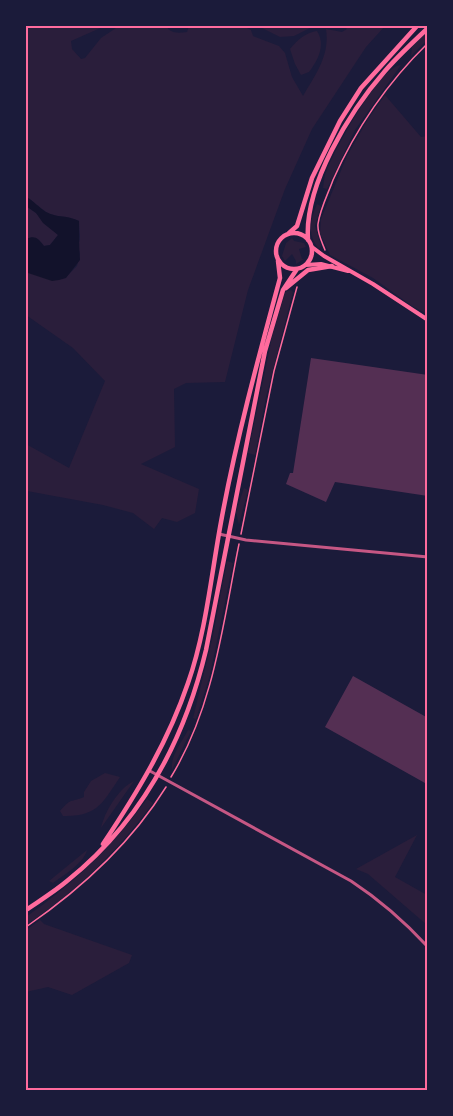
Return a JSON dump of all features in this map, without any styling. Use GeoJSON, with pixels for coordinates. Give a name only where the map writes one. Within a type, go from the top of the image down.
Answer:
{"type":"FeatureCollection","features":[{"type":"Feature","properties":{"kind":"main road"},"geometry":{"type":"LineString","coordinates":[[96,854],[150,771],[189,682],[244,411],[280,278],[276,245],[297,226],[312,178],[340,121],[367,81],[417,26]]}},
{"type":"Feature","properties":{"kind":"main road"},"geometry":{"type":"LineString","coordinates":[[308,240],[307,226],[310,206],[332,150],[379,78],[428,28]]}},
{"type":"Feature","properties":{"kind":"main road"},"geometry":{"type":"LineString","coordinates":[[289,233],[299,233],[324,256],[357,274],[428,320]]}},
{"type":"Feature","properties":{"kind":"main road"},"geometry":{"type":"LineString","coordinates":[[306,265],[312,255],[312,247]]}},
{"type":"Feature","properties":{"kind":"main road"},"geometry":{"type":"LineString","coordinates":[[278,261],[286,268],[297,269],[316,263],[357,274]]}},
{"type":"Feature","properties":{"kind":"main road"},"geometry":{"type":"LineString","coordinates":[[283,290],[308,270],[332,266]]}},
{"type":"Feature","properties":{"kind":"main road"},"geometry":{"type":"LineString","coordinates":[[26,910],[67,882],[118,832],[159,775],[186,721],[197,687],[265,351],[283,290],[297,269]]}},
{"type":"Feature","properties":{"kind":"street"},"geometry":{"type":"LineString","coordinates":[[219,534],[246,540],[428,557]]}},
{"type":"Feature","properties":{"kind":"street"},"geometry":{"type":"LineString","coordinates":[[150,771],[351,881],[378,899],[428,947]]}},
{"type":"Feature","properties":{"kind":"path"},"geometry":{"type":"LineString","coordinates":[[326,250],[318,225],[341,162],[375,104],[409,62],[428,43]]}},
{"type":"Feature","properties":{"kind":"path"},"geometry":{"type":"LineString","coordinates":[[243,526],[274,371],[298,284]]}},
{"type":"Feature","properties":{"kind":"path"},"geometry":{"type":"LineString","coordinates":[[175,771],[188,745],[208,693],[238,551]]}},
{"type":"Feature","properties":{"kind":"path"},"geometry":{"type":"LineString","coordinates":[[26,927],[61,902],[100,868],[131,836],[162,792]]}},
{"type":"Feature","properties":{"kind":"shaded area"},"geometry":{"type":"Polygon","coordinates":[[[26,26],[105,26],[71,41],[72,49],[81,59],[85,58],[101,38],[119,26],[166,26],[172,32],[178,33],[187,32],[189,26],[243,26],[251,30],[253,36],[279,46],[285,53],[292,77],[303,96],[324,56],[326,29],[342,32],[347,29],[344,26],[385,26],[366,47],[312,129],[285,189],[248,290],[225,382],[186,383],[174,389],[175,447],[141,464],[199,489],[195,513],[177,522],[162,518],[154,529],[133,513],[26,489],[26,444],[69,468],[105,381],[73,348],[26,315],[26,271],[52,280],[66,277],[77,266],[80,238],[79,221],[50,214],[26,197],[26,26]]]}},
{"type":"Feature","properties":{"kind":"shaded area"},"geometry":{"type":"Polygon","coordinates":[[[258,26],[314,26],[294,36],[280,37],[258,26]]]}},
{"type":"Feature","properties":{"kind":"shaded area"},"geometry":{"type":"Polygon","coordinates":[[[317,31],[321,42],[320,52],[309,72],[301,75],[290,49],[302,37],[317,31]]]}},
{"type":"Feature","properties":{"kind":"shaded area"},"geometry":{"type":"Polygon","coordinates":[[[427,32],[427,40],[411,56],[412,47],[427,32]]]}},
{"type":"Feature","properties":{"kind":"shaded area"},"geometry":{"type":"Polygon","coordinates":[[[401,65],[355,130],[327,189],[323,188],[325,174],[359,110],[382,79],[392,69],[401,65]]]}},
{"type":"Feature","properties":{"kind":"shaded area"},"geometry":{"type":"Polygon","coordinates":[[[385,95],[421,137],[427,136],[427,314],[373,278],[330,255],[320,233],[321,219],[347,156],[385,95]]]}},
{"type":"Feature","properties":{"kind":"shaded area"},"geometry":{"type":"Polygon","coordinates":[[[26,197],[50,214],[79,221],[80,260],[66,278],[52,281],[26,271],[26,239],[36,238],[44,246],[50,245],[58,235],[26,206],[26,197]]]}},
{"type":"Feature","properties":{"kind":"shaded area"},"geometry":{"type":"Polygon","coordinates":[[[317,204],[321,206],[315,226],[321,246],[319,249],[311,233],[317,204]]]}},
{"type":"Feature","properties":{"kind":"shaded area"},"geometry":{"type":"Polygon","coordinates":[[[26,206],[58,235],[50,245],[44,246],[34,238],[26,239],[26,206]]]}},
{"type":"Feature","properties":{"kind":"shaded area"},"geometry":{"type":"Polygon","coordinates":[[[292,238],[294,241],[304,243],[306,247],[299,249],[304,259],[296,264],[292,254],[285,261],[282,256],[286,243],[292,238]]]}},
{"type":"Feature","properties":{"kind":"shaded area"},"geometry":{"type":"Polygon","coordinates":[[[291,290],[293,292],[266,397],[255,455],[248,453],[272,337],[285,293],[291,290]]]}},
{"type":"Feature","properties":{"kind":"shaded area"},"geometry":{"type":"Polygon","coordinates":[[[244,488],[248,490],[239,525],[236,512],[244,488]]]}},
{"type":"Feature","properties":{"kind":"shaded area"},"geometry":{"type":"Polygon","coordinates":[[[227,561],[233,563],[210,675],[196,719],[193,718],[212,640],[227,561]]]}},
{"type":"Feature","properties":{"kind":"shaded area"},"geometry":{"type":"Polygon","coordinates":[[[188,730],[191,731],[172,770],[175,754],[188,730]]]}},
{"type":"Feature","properties":{"kind":"shaded area"},"geometry":{"type":"Polygon","coordinates":[[[105,773],[120,777],[104,801],[92,811],[84,814],[63,816],[60,811],[71,801],[84,797],[84,792],[91,781],[105,773]]]}},
{"type":"Feature","properties":{"kind":"shaded area"},"geometry":{"type":"Polygon","coordinates":[[[134,781],[101,828],[113,801],[134,781]]]}},
{"type":"Feature","properties":{"kind":"shaded area"},"geometry":{"type":"Polygon","coordinates":[[[147,799],[153,803],[95,870],[63,898],[26,925],[26,917],[91,863],[120,833],[147,799]]]}},
{"type":"Feature","properties":{"kind":"shaded area"},"geometry":{"type":"Polygon","coordinates":[[[417,835],[395,877],[427,895],[427,925],[368,874],[356,869],[417,835]]]}},
{"type":"Feature","properties":{"kind":"shaded area"},"geometry":{"type":"Polygon","coordinates":[[[87,850],[82,860],[73,868],[53,883],[49,881],[87,850]]]}},
{"type":"Feature","properties":{"kind":"shaded area"},"geometry":{"type":"Polygon","coordinates":[[[40,920],[44,924],[132,955],[129,963],[72,995],[48,987],[26,992],[26,930],[40,920]]]}},
{"type":"Feature","properties":{"kind":"building"},"geometry":{"type":"Polygon","coordinates":[[[311,358],[428,375],[428,496],[335,482],[326,502],[286,484],[290,473],[293,473],[311,358]]]}},
{"type":"Feature","properties":{"kind":"building"},"geometry":{"type":"Polygon","coordinates":[[[353,676],[428,718],[428,779],[425,783],[325,727],[353,676]]]}}]}
